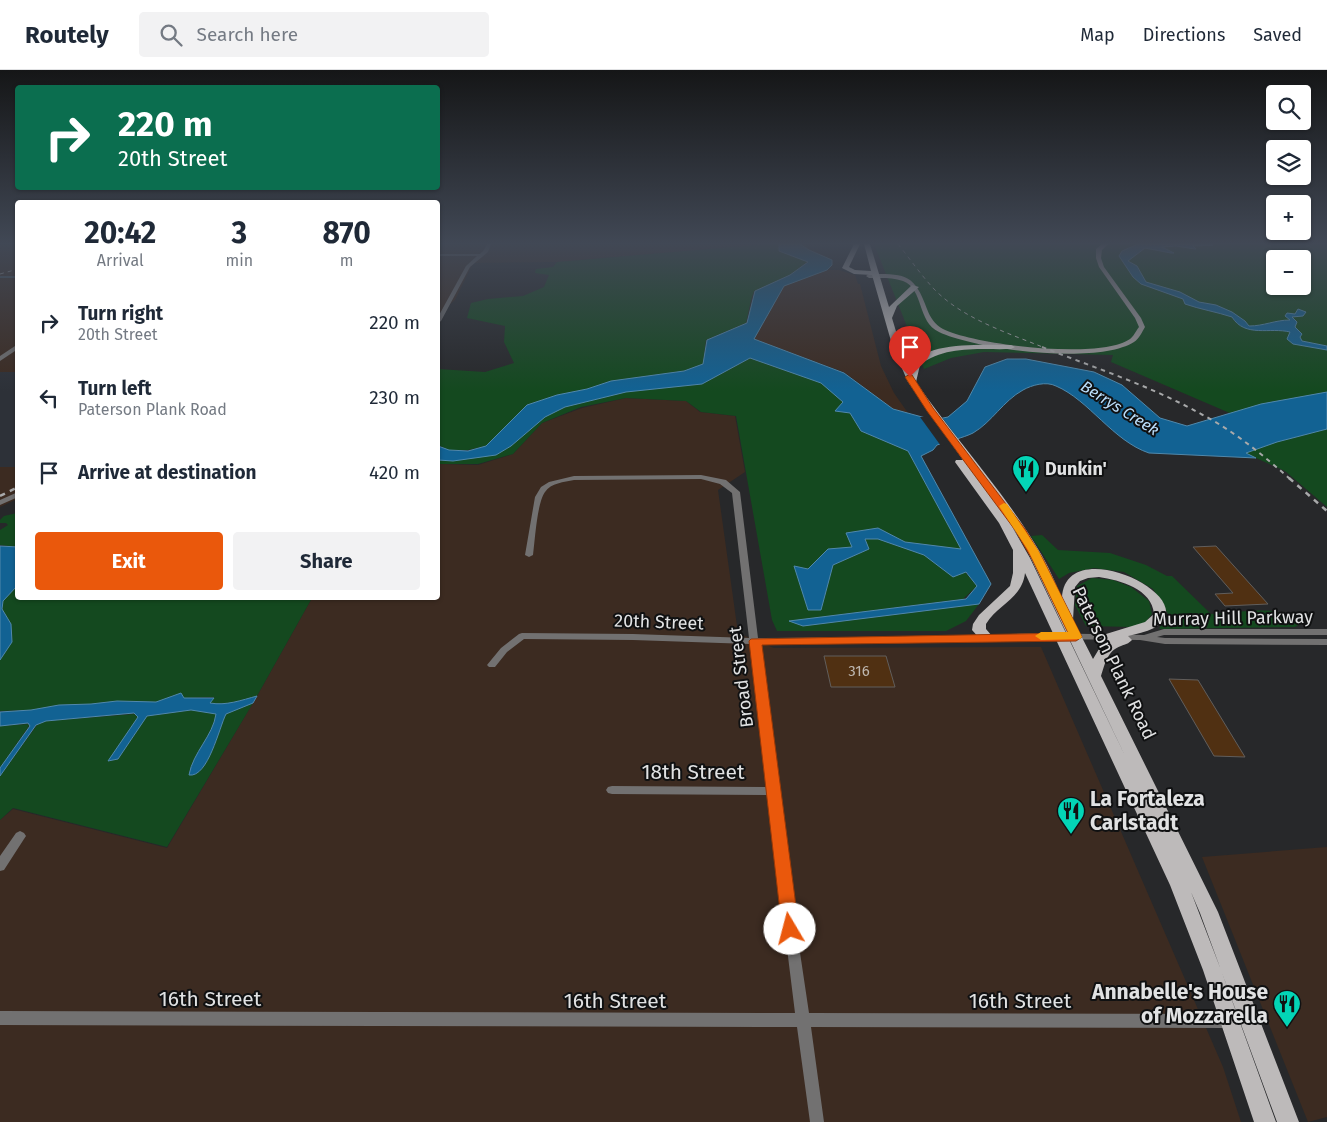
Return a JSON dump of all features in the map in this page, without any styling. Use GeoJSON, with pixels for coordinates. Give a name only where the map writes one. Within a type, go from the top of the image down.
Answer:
{"type":"FeatureCollection","features":[{"type":"Feature","properties":{"kind":"main road","name":"Paterson Plank Road"},"geometry":{"type":"LineString","coordinates":[[877,293],[893,360],[905,386],[1024,536],[1068,620],[1069,636],[1179,885],[1230,1021],[1265,1122]]}},
{"type":"Feature","properties":{"kind":"main road","name":"Paterson Plank Road"},"geometry":{"type":"LineString","coordinates":[[879,293],[898,352],[930,416]]}},
{"type":"Feature","properties":{"kind":"main road"},"geometry":{"type":"LineString","coordinates":[[888,318],[893,307],[908,293]]}},
{"type":"Feature","properties":{"kind":"main road"},"geometry":{"type":"LineString","coordinates":[[912,382],[914,366],[921,359],[931,354],[962,348],[1011,347]]}},
{"type":"Feature","properties":{"kind":"main road","name":"Paterson Plank Road"},"geometry":{"type":"LineString","coordinates":[[952,445],[1001,518],[1069,636],[1095,675],[1209,912],[1288,1122]]}},
{"type":"Feature","properties":{"kind":"main road"},"geometry":{"type":"LineString","coordinates":[[985,636],[979,630],[981,620],[1011,594],[1017,584],[1020,549]]}},
{"type":"Feature","properties":{"kind":"main road"},"geometry":{"type":"LineString","coordinates":[[1068,620],[1069,587],[1074,580],[1083,575],[1096,574],[1126,579],[1151,594],[1158,604],[1160,615],[1150,625],[1111,638]]}},
{"type":"Feature","properties":{"kind":"main road"},"geometry":{"type":"LineString","coordinates":[[1095,675],[1097,661],[1106,649],[1119,641],[1140,638]]}},
{"type":"Feature","properties":{"kind":"street"},"geometry":{"type":"LineString","coordinates":[[440,317],[453,293]]}},
{"type":"Feature","properties":{"kind":"street"},"geometry":{"type":"LineString","coordinates":[[917,293],[927,318],[939,329],[966,340],[1011,347],[1095,351],[1125,345],[1138,337],[1142,330],[1140,322],[1120,293]]}},
{"type":"Feature","properties":{"kind":"street"},"geometry":{"type":"LineString","coordinates":[[0,359],[15,348]]}},
{"type":"Feature","properties":{"kind":"street","name":"Broad Street"},"geometry":{"type":"LineString","coordinates":[[528,556],[540,496],[546,488],[558,481],[574,478],[701,477],[723,482],[736,492],[817,1122]]}},
{"type":"Feature","properties":{"kind":"street"},"geometry":{"type":"LineString","coordinates":[[0,503],[15,496]]}},
{"type":"Feature","properties":{"kind":"street","name":"Murray Hill Parkway"},"geometry":{"type":"LineString","coordinates":[[1140,638],[1164,632],[1327,632]]}},
{"type":"Feature","properties":{"kind":"street","name":"20th Street"},"geometry":{"type":"LineString","coordinates":[[492,665],[504,650],[522,636],[756,641],[918,640],[985,636],[1069,636]]}},
{"type":"Feature","properties":{"kind":"street","name":"Murray Hill Parkway"},"geometry":{"type":"LineString","coordinates":[[1069,636],[1140,638],[1165,641],[1327,642]]}},
{"type":"Feature","properties":{"kind":"street","name":"18th Street"},"geometry":{"type":"LineString","coordinates":[[612,790],[773,791]]}},
{"type":"Feature","properties":{"kind":"street"},"geometry":{"type":"LineString","coordinates":[[0,866],[20,836]]}},
{"type":"Feature","properties":{"kind":"street","name":"16th Street"},"geometry":{"type":"LineString","coordinates":[[0,1018],[1230,1021]]}},
{"type":"Feature","properties":{"kind":"shaded area"},"geometry":{"type":"Polygon","coordinates":[[[0,293],[15,293],[15,372],[0,372],[0,293]]]}},
{"type":"Feature","properties":{"kind":"shaded area"},"geometry":{"type":"Polygon","coordinates":[[[440,293],[458,293],[455,300],[440,312],[440,293]]]}},
{"type":"Feature","properties":{"kind":"shaded area"},"geometry":{"type":"Polygon","coordinates":[[[780,293],[862,293],[881,366],[894,393],[908,413],[893,409],[844,372],[754,339],[780,293]]]}},
{"type":"Feature","properties":{"kind":"shaded area"},"geometry":{"type":"Polygon","coordinates":[[[0,372],[15,372],[15,467],[0,467],[0,372]]]}},
{"type":"Feature","properties":{"kind":"shaded area"},"geometry":{"type":"Polygon","coordinates":[[[626,398],[686,401],[700,412],[735,416],[745,472],[718,490],[738,633],[774,648],[1041,647],[1223,1067],[1241,1122],[0,1122],[0,820],[13,809],[167,848],[257,696],[311,600],[440,600],[440,464],[478,465],[513,454],[542,423],[582,408],[626,398]]]}},
{"type":"Feature","properties":{"kind":"shaded area"},"geometry":{"type":"Polygon","coordinates":[[[0,467],[15,467],[15,500],[0,507],[0,467]]]}},
{"type":"Feature","properties":{"kind":"shaded area"},"geometry":{"type":"Polygon","coordinates":[[[1327,847],[1327,1117],[1308,1122],[1202,857],[1327,847]]]}},
{"type":"Feature","properties":{"kind":"green space"},"geometry":{"type":"Polygon","coordinates":[[[530,293],[753,293],[746,323],[706,340],[703,364],[684,371],[611,381],[587,389],[557,395],[527,405],[486,446],[468,450],[449,450],[440,446],[440,369],[485,372],[514,363],[504,342],[505,326],[467,318],[471,303],[488,299],[523,296],[530,293]]]}},
{"type":"Feature","properties":{"kind":"green space"},"geometry":{"type":"Polygon","coordinates":[[[894,293],[1266,293],[1266,295],[1311,295],[1311,293],[1327,293],[1327,392],[1261,404],[1232,414],[1111,362],[1113,355],[984,352],[951,358],[924,369],[894,293]]]}},
{"type":"Feature","properties":{"kind":"green space"},"geometry":{"type":"Polygon","coordinates":[[[750,358],[822,383],[843,402],[836,411],[850,413],[861,431],[908,451],[961,549],[905,542],[878,528],[847,533],[852,547],[808,569],[794,566],[821,610],[833,565],[869,549],[865,539],[878,539],[924,555],[953,577],[965,572],[977,586],[963,599],[790,621],[803,626],[979,604],[966,621],[946,631],[777,631],[772,620],[736,416],[701,412],[686,401],[626,398],[581,407],[542,423],[513,454],[478,464],[440,464],[440,460],[453,461],[511,446],[545,417],[565,407],[626,392],[702,384],[750,358]]]}},
{"type":"Feature","properties":{"kind":"green space"},"geometry":{"type":"Polygon","coordinates":[[[1327,429],[1327,507],[1285,471],[1245,453],[1277,442],[1327,429]]]}},
{"type":"Feature","properties":{"kind":"green space"},"geometry":{"type":"Polygon","coordinates":[[[15,513],[15,547],[0,545],[0,530],[8,525],[0,523],[4,516],[15,513]]]}},
{"type":"Feature","properties":{"kind":"green space"},"geometry":{"type":"Polygon","coordinates":[[[1042,535],[1058,550],[1110,553],[1146,565],[1167,576],[1172,576],[1211,614],[1273,611],[1295,617],[1302,623],[1295,627],[1159,629],[1168,614],[1153,589],[1124,572],[1094,568],[1069,573],[1059,579],[1031,536],[1042,535]]]}},
{"type":"Feature","properties":{"kind":"green space"},"geometry":{"type":"Polygon","coordinates":[[[1092,578],[1113,580],[1131,587],[1149,601],[1152,614],[1144,624],[1133,627],[1086,626],[1075,605],[1077,586],[1092,578]]]}},
{"type":"Feature","properties":{"kind":"green space"},"geometry":{"type":"Polygon","coordinates":[[[15,588],[15,600],[311,600],[257,696],[234,702],[215,704],[209,703],[214,697],[184,698],[181,693],[156,702],[117,701],[59,705],[31,710],[0,711],[0,660],[12,642],[11,624],[2,609],[3,601],[15,588]]]}},
{"type":"Feature","properties":{"kind":"green space"},"geometry":{"type":"Polygon","coordinates":[[[253,703],[167,847],[13,808],[0,820],[0,776],[37,725],[46,721],[134,714],[138,717],[109,761],[118,759],[147,716],[192,710],[216,714],[211,730],[194,759],[189,775],[196,774],[207,761],[226,714],[253,703]]]}},
{"type":"Feature","properties":{"kind":"green space"},"geometry":{"type":"Polygon","coordinates":[[[28,724],[29,726],[0,768],[0,726],[28,724]]]}},
{"type":"Feature","properties":{"kind":"water","name":"Berrys Creek"},"geometry":{"type":"Polygon","coordinates":[[[754,293],[780,293],[754,339],[844,373],[893,409],[933,420],[948,417],[967,401],[985,367],[1007,359],[1026,359],[1094,372],[1122,385],[1160,418],[1187,426],[1261,404],[1327,392],[1327,429],[1277,442],[1246,453],[1256,458],[1149,453],[1124,439],[1068,392],[1056,386],[1039,384],[1023,390],[973,433],[937,445],[933,450],[921,456],[991,584],[979,604],[803,626],[789,621],[966,599],[977,586],[966,572],[953,577],[924,555],[878,539],[865,539],[869,549],[833,565],[821,610],[808,610],[794,566],[808,569],[828,549],[852,547],[846,533],[878,528],[905,542],[961,549],[908,451],[861,431],[850,413],[835,411],[843,402],[821,383],[750,358],[702,384],[626,392],[565,407],[545,417],[511,446],[496,455],[453,461],[440,460],[440,447],[449,450],[468,451],[486,446],[527,405],[611,381],[684,371],[703,364],[707,340],[747,323],[754,293]]]}},
{"type":"Feature","properties":{"kind":"water"},"geometry":{"type":"Polygon","coordinates":[[[1166,293],[1182,293],[1199,302],[1216,305],[1232,312],[1249,326],[1290,320],[1285,316],[1287,313],[1295,314],[1298,309],[1306,312],[1303,316],[1292,317],[1297,322],[1295,327],[1302,334],[1300,337],[1302,341],[1327,346],[1327,350],[1293,344],[1287,339],[1290,332],[1244,328],[1232,317],[1185,304],[1183,299],[1166,293]]]}},
{"type":"Feature","properties":{"kind":"water"},"geometry":{"type":"Polygon","coordinates":[[[0,546],[15,547],[15,588],[3,601],[2,609],[11,624],[12,642],[0,660],[0,546]]]}},
{"type":"Feature","properties":{"kind":"water"},"geometry":{"type":"Polygon","coordinates":[[[181,693],[184,698],[214,698],[210,703],[216,704],[257,696],[253,703],[226,714],[207,761],[196,774],[189,775],[194,759],[211,730],[216,714],[191,710],[147,716],[118,759],[108,761],[138,717],[134,713],[46,721],[36,725],[0,776],[0,768],[30,726],[28,723],[0,726],[0,712],[117,701],[156,702],[181,693]]]}},
{"type":"Feature","properties":{"kind":"pier"},"geometry":{"type":"Polygon","coordinates":[[[941,416],[959,440],[941,446],[920,417],[941,416]]]}},
{"type":"Feature","properties":{"kind":"building"},"geometry":{"type":"Polygon","coordinates":[[[1216,546],[1268,604],[1225,606],[1215,594],[1233,593],[1193,547],[1216,546]]]}},
{"type":"Feature","properties":{"kind":"building"},"geometry":{"type":"Polygon","coordinates":[[[824,656],[886,656],[895,687],[831,687],[824,656]]]}},
{"type":"Feature","properties":{"kind":"building"},"geometry":{"type":"Polygon","coordinates":[[[1169,679],[1198,680],[1245,757],[1214,756],[1169,679]]]}},
{"type":"Feature","properties":{"kind":"railway"},"geometry":{"type":"LineString","coordinates":[[938,293],[958,309],[972,317],[1001,331],[1045,348]]}},
{"type":"Feature","properties":{"kind":"railway"},"geometry":{"type":"LineString","coordinates":[[1042,347],[1143,386],[1201,414],[1248,444],[1290,479]]}},
{"type":"Feature","properties":{"kind":"railway"},"geometry":{"type":"LineString","coordinates":[[1289,478],[1327,511]]}},
{"type":"Feature","properties":{"kind":"railway"},"geometry":{"type":"LineString","coordinates":[[0,496],[15,488]]}},
{"type":"Feature","properties":{"kind":"slow traffic"},"geometry":{"type":"LineString","coordinates":[[1004,506],[1033,550],[1076,637],[1041,636]]}},
{"type":"Feature","properties":{"kind":"place","name":"Dunkin'"},"geometry":{"type":"Point","coordinates":[1026,493]}},
{"type":"Feature","properties":{"kind":"place","name":"La Fortaleza Carlstadt"},"geometry":{"type":"Point","coordinates":[1071,835]}},
{"type":"Feature","properties":{"kind":"place","name":"Annabelle's House of Mozzarella"},"geometry":{"type":"Point","coordinates":[1287,1028]}},
{"type":"Feature","properties":{"kind":"route"},"geometry":{"type":"LineString","coordinates":[[790,929],[756,641],[918,640],[985,636],[1076,637],[1038,559],[1020,529],[930,409],[910,377]]}}]}
